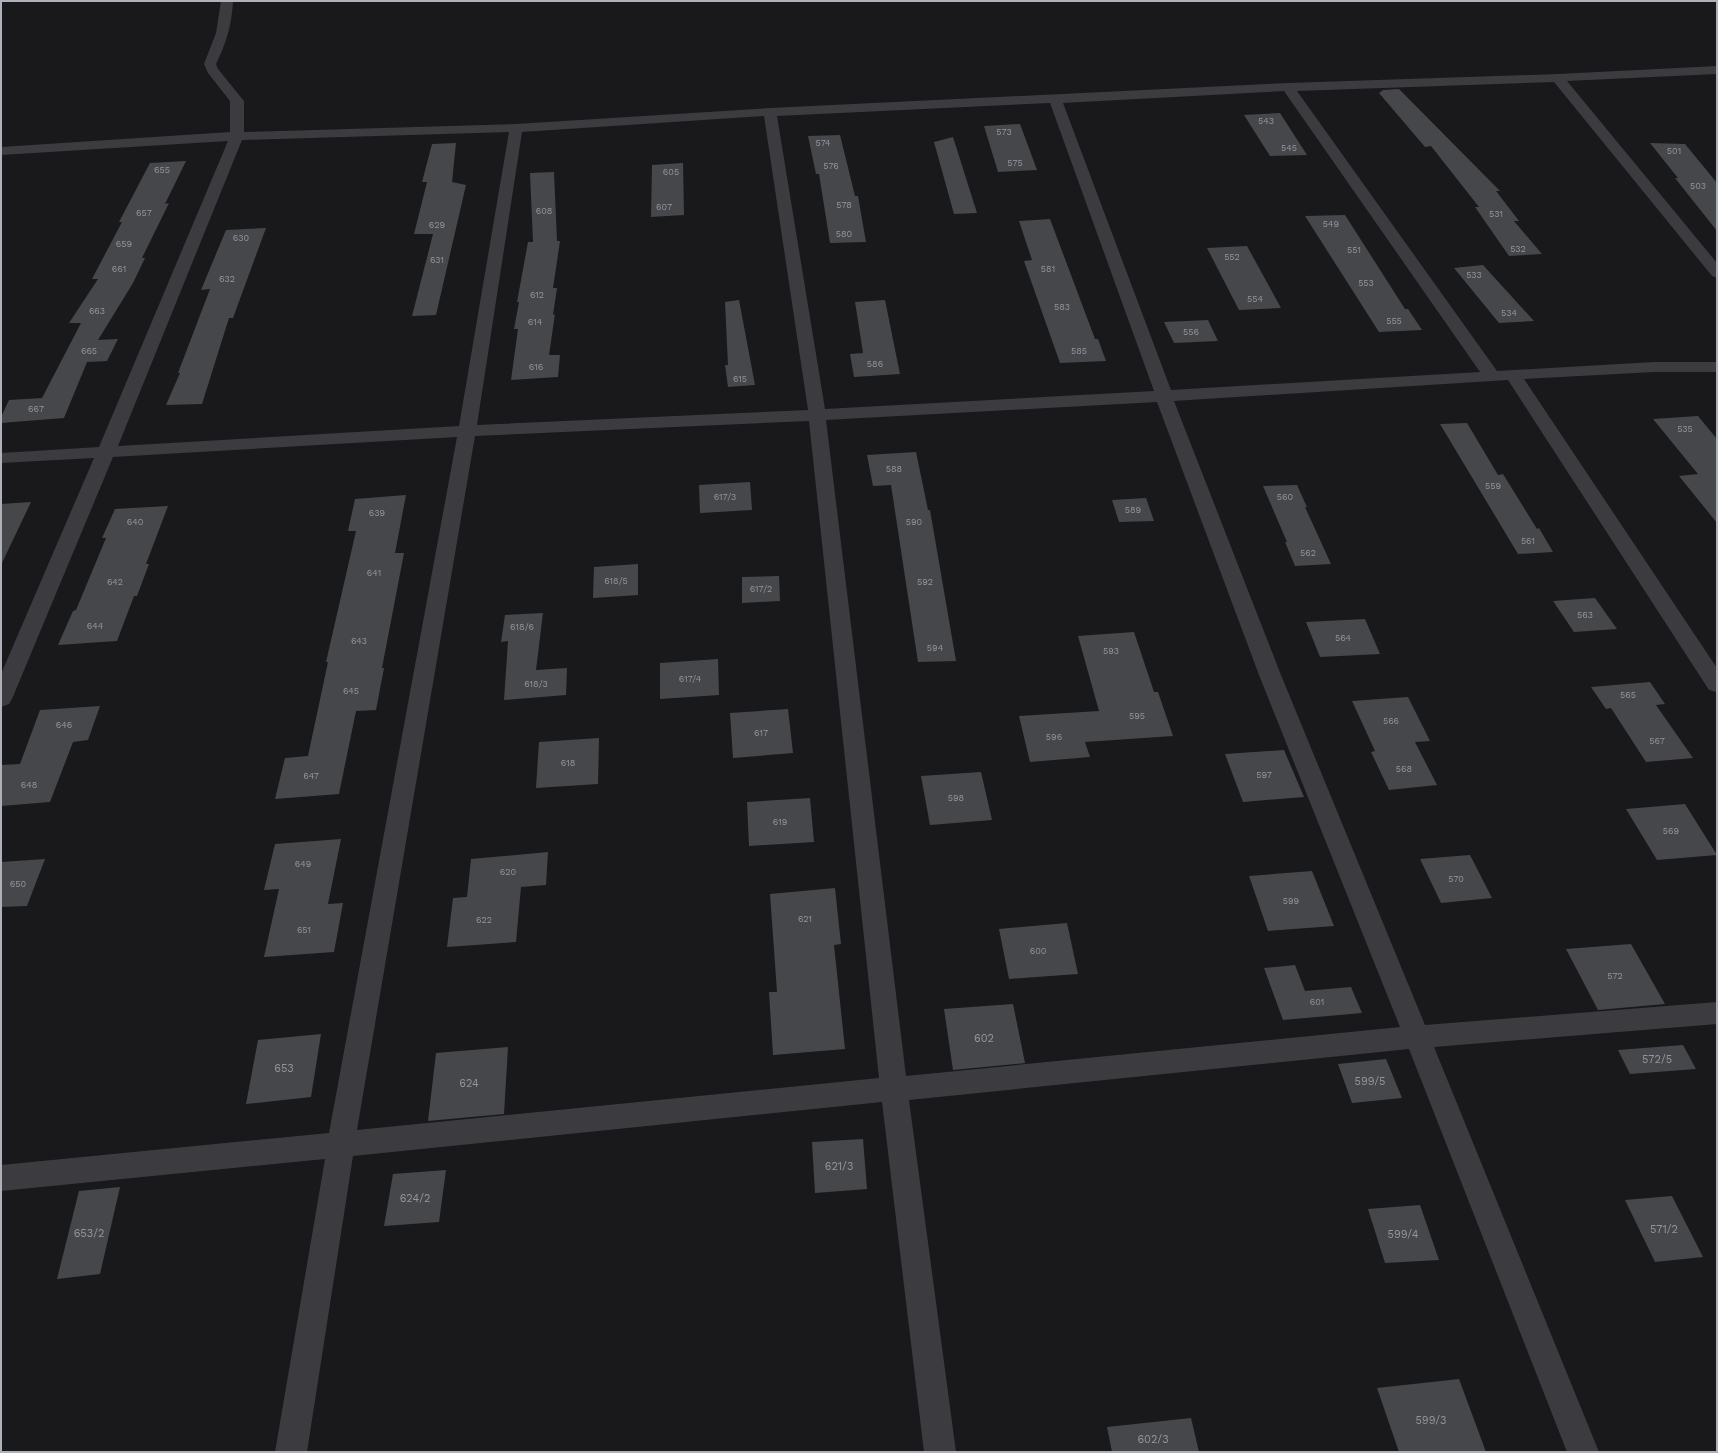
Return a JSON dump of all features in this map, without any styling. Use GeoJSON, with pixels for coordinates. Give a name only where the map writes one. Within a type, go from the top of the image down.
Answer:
{"type":"FeatureCollection","features":[{"type":"Feature","properties":{"kind":"street"},"geometry":{"type":"LineString","coordinates":[[1,699],[106,452],[237,136],[237,101],[212,70],[210,64],[227,18],[227,1]]}},
{"type":"Feature","properties":{"kind":"street"},"geometry":{"type":"LineString","coordinates":[[1,151],[237,136],[516,128],[770,112],[1288,87],[1558,78],[1717,70]]}},
{"type":"Feature","properties":{"kind":"street"},"geometry":{"type":"LineString","coordinates":[[1558,78],[1717,273]]}},
{"type":"Feature","properties":{"kind":"street"},"geometry":{"type":"LineString","coordinates":[[1288,87],[1492,376]]}},
{"type":"Feature","properties":{"kind":"street"},"geometry":{"type":"LineString","coordinates":[[1055,99],[1164,396],[1270,675],[1583,1452]]}},
{"type":"Feature","properties":{"kind":"street"},"geometry":{"type":"LineString","coordinates":[[770,112],[817,415],[894,1089],[940,1452]]}},
{"type":"Feature","properties":{"kind":"street"},"geometry":{"type":"LineString","coordinates":[[291,1452],[341,1144],[467,431],[516,128]]}},
{"type":"Feature","properties":{"kind":"street"},"geometry":{"type":"LineString","coordinates":[[1,458],[467,431],[817,415],[1164,396],[1654,367],[1717,367]]}},
{"type":"Feature","properties":{"kind":"street"},"geometry":{"type":"LineString","coordinates":[[1513,375],[1717,685]]}},
{"type":"Feature","properties":{"kind":"street"},"geometry":{"type":"LineString","coordinates":[[1,1178],[1417,1037],[1717,1014]]}},
{"type":"Feature","properties":{"kind":"building"},"geometry":{"type":"Polygon","coordinates":[[[1399,89],[1500,191],[1496,191],[1519,221],[1514,221],[1542,254],[1509,256],[1475,207],[1479,207],[1431,146],[1425,147],[1379,93],[1383,90],[1399,89]]]}},
{"type":"Feature","properties":{"kind":"building"},"geometry":{"type":"Polygon","coordinates":[[[1280,113],[1307,155],[1270,156],[1244,115],[1280,113]]]}},
{"type":"Feature","properties":{"kind":"building"},"geometry":{"type":"Polygon","coordinates":[[[1020,124],[1037,170],[998,172],[984,126],[1020,124]]]}},
{"type":"Feature","properties":{"kind":"building"},"geometry":{"type":"Polygon","coordinates":[[[840,135],[855,196],[858,196],[866,242],[830,243],[819,174],[816,174],[808,136],[840,135]]]}},
{"type":"Feature","properties":{"kind":"building"},"geometry":{"type":"Polygon","coordinates":[[[953,137],[977,213],[954,214],[934,142],[953,137]]]}},
{"type":"Feature","properties":{"kind":"building"},"geometry":{"type":"Polygon","coordinates":[[[456,143],[452,182],[466,185],[436,315],[412,316],[433,234],[414,234],[427,182],[422,182],[432,144],[456,143]]]}},
{"type":"Feature","properties":{"kind":"building"},"geometry":{"type":"Polygon","coordinates":[[[1650,143],[1685,144],[1717,183],[1717,231],[1675,178],[1678,178],[1650,143]]]}},
{"type":"Feature","properties":{"kind":"building"},"geometry":{"type":"Polygon","coordinates":[[[186,161],[165,204],[169,203],[142,258],[145,258],[133,283],[98,340],[118,339],[107,361],[87,362],[64,418],[1,423],[1,417],[9,400],[42,398],[81,323],[69,323],[98,279],[92,279],[122,222],[119,222],[150,163],[186,161]]]}},
{"type":"Feature","properties":{"kind":"building"},"geometry":{"type":"Polygon","coordinates":[[[683,163],[684,215],[651,217],[652,165],[683,163]]]}},
{"type":"Feature","properties":{"kind":"building"},"geometry":{"type":"Polygon","coordinates":[[[554,172],[557,241],[560,241],[553,288],[557,288],[549,355],[560,355],[558,377],[511,380],[518,329],[514,329],[519,302],[517,302],[528,242],[533,242],[530,173],[554,172]]]}},
{"type":"Feature","properties":{"kind":"building"},"geometry":{"type":"Polygon","coordinates":[[[1345,215],[1405,309],[1408,309],[1422,330],[1379,332],[1305,216],[1345,215]]]}},
{"type":"Feature","properties":{"kind":"building"},"geometry":{"type":"Polygon","coordinates":[[[1050,219],[1095,339],[1098,339],[1106,361],[1060,363],[1024,261],[1032,260],[1019,221],[1050,219]]]}},
{"type":"Feature","properties":{"kind":"building"},"geometry":{"type":"Polygon","coordinates":[[[266,228],[233,318],[229,318],[202,404],[166,405],[180,373],[178,373],[210,289],[201,290],[226,230],[266,228]]]}},
{"type":"Feature","properties":{"kind":"building"},"geometry":{"type":"Polygon","coordinates":[[[1247,246],[1281,308],[1239,310],[1207,248],[1247,246]]]}},
{"type":"Feature","properties":{"kind":"building"},"geometry":{"type":"Polygon","coordinates":[[[1483,265],[1534,321],[1499,323],[1454,268],[1483,265]]]}},
{"type":"Feature","properties":{"kind":"building"},"geometry":{"type":"Polygon","coordinates":[[[739,300],[755,385],[728,387],[725,365],[728,365],[725,302],[739,300]]]}},
{"type":"Feature","properties":{"kind":"building"},"geometry":{"type":"Polygon","coordinates":[[[885,300],[900,374],[854,377],[850,354],[863,353],[855,302],[885,300]]]}},
{"type":"Feature","properties":{"kind":"building"},"geometry":{"type":"Polygon","coordinates":[[[1208,320],[1218,341],[1174,343],[1164,322],[1208,320]]]}},
{"type":"Feature","properties":{"kind":"building"},"geometry":{"type":"Polygon","coordinates":[[[1698,416],[1717,439],[1717,523],[1679,476],[1698,474],[1653,419],[1698,416]]]}},
{"type":"Feature","properties":{"kind":"building"},"geometry":{"type":"Polygon","coordinates":[[[1467,423],[1498,475],[1503,474],[1553,552],[1518,554],[1440,424],[1467,423]]]}},
{"type":"Feature","properties":{"kind":"building"},"geometry":{"type":"Polygon","coordinates":[[[916,452],[928,510],[930,510],[956,661],[918,662],[891,485],[873,486],[867,455],[916,452]]]}},
{"type":"Feature","properties":{"kind":"building"},"geometry":{"type":"Polygon","coordinates":[[[750,482],[752,510],[700,513],[699,485],[750,482]]]}},
{"type":"Feature","properties":{"kind":"building"},"geometry":{"type":"Polygon","coordinates":[[[1297,485],[1307,507],[1305,507],[1331,564],[1295,566],[1285,542],[1287,542],[1263,486],[1297,485]]]}},
{"type":"Feature","properties":{"kind":"building"},"geometry":{"type":"Polygon","coordinates":[[[406,495],[395,553],[404,553],[382,668],[384,668],[376,710],[356,711],[339,794],[275,799],[285,758],[308,756],[328,662],[326,662],[356,531],[348,531],[355,499],[406,495]]]}},
{"type":"Feature","properties":{"kind":"building"},"geometry":{"type":"Polygon","coordinates":[[[1146,498],[1154,521],[1119,522],[1112,500],[1146,498]]]}},
{"type":"Feature","properties":{"kind":"building"},"geometry":{"type":"Polygon","coordinates":[[[31,502],[1,565],[1,504],[31,502]]]}},
{"type":"Feature","properties":{"kind":"building"},"geometry":{"type":"Polygon","coordinates":[[[168,506],[146,564],[149,564],[137,596],[134,596],[117,641],[58,645],[73,611],[76,610],[106,538],[102,538],[115,509],[168,506]]]}},
{"type":"Feature","properties":{"kind":"building"},"geometry":{"type":"Polygon","coordinates":[[[638,564],[638,595],[593,598],[594,567],[638,564]]]}},
{"type":"Feature","properties":{"kind":"building"},"geometry":{"type":"Polygon","coordinates":[[[779,576],[780,601],[742,603],[742,577],[779,576]]]}},
{"type":"Feature","properties":{"kind":"building"},"geometry":{"type":"Polygon","coordinates":[[[1595,598],[1617,629],[1574,632],[1553,601],[1595,598]]]}},
{"type":"Feature","properties":{"kind":"building"},"geometry":{"type":"Polygon","coordinates":[[[543,613],[536,670],[567,668],[566,695],[504,700],[508,641],[501,642],[505,615],[543,613]]]}},
{"type":"Feature","properties":{"kind":"building"},"geometry":{"type":"Polygon","coordinates":[[[1365,619],[1380,654],[1320,657],[1306,622],[1365,619]]]}},
{"type":"Feature","properties":{"kind":"building"},"geometry":{"type":"Polygon","coordinates":[[[1134,632],[1154,692],[1158,692],[1173,736],[1085,742],[1090,757],[1030,762],[1019,716],[1099,711],[1078,636],[1134,632]]]}},
{"type":"Feature","properties":{"kind":"building"},"geometry":{"type":"Polygon","coordinates":[[[718,659],[719,695],[660,699],[660,663],[718,659]]]}},
{"type":"Feature","properties":{"kind":"building"},"geometry":{"type":"Polygon","coordinates":[[[1650,682],[1665,704],[1656,705],[1693,758],[1646,762],[1611,708],[1606,709],[1591,687],[1650,682]]]}},
{"type":"Feature","properties":{"kind":"building"},"geometry":{"type":"Polygon","coordinates":[[[1408,697],[1430,741],[1415,742],[1437,785],[1389,790],[1371,752],[1375,751],[1352,701],[1408,697]]]}},
{"type":"Feature","properties":{"kind":"building"},"geometry":{"type":"Polygon","coordinates":[[[100,706],[88,740],[73,742],[50,802],[1,806],[1,765],[20,764],[40,710],[100,706]]]}},
{"type":"Feature","properties":{"kind":"building"},"geometry":{"type":"Polygon","coordinates":[[[788,709],[793,753],[733,758],[730,713],[788,709]]]}},
{"type":"Feature","properties":{"kind":"building"},"geometry":{"type":"Polygon","coordinates":[[[599,738],[598,784],[536,788],[539,742],[599,738]]]}},
{"type":"Feature","properties":{"kind":"building"},"geometry":{"type":"Polygon","coordinates":[[[1284,750],[1304,797],[1243,802],[1225,754],[1284,750]]]}},
{"type":"Feature","properties":{"kind":"building"},"geometry":{"type":"Polygon","coordinates":[[[981,772],[992,820],[930,825],[921,776],[981,772]]]}},
{"type":"Feature","properties":{"kind":"building"},"geometry":{"type":"Polygon","coordinates":[[[810,798],[814,842],[749,846],[747,802],[810,798]]]}},
{"type":"Feature","properties":{"kind":"building"},"geometry":{"type":"Polygon","coordinates":[[[1685,804],[1717,855],[1657,860],[1626,809],[1685,804]]]}},
{"type":"Feature","properties":{"kind":"building"},"geometry":{"type":"Polygon","coordinates":[[[341,839],[328,904],[343,903],[334,952],[264,957],[279,889],[264,890],[275,844],[341,839]]]}},
{"type":"Feature","properties":{"kind":"building"},"geometry":{"type":"Polygon","coordinates":[[[548,852],[546,885],[521,887],[516,942],[447,947],[453,898],[467,897],[471,859],[548,852]]]}},
{"type":"Feature","properties":{"kind":"building"},"geometry":{"type":"Polygon","coordinates":[[[1470,855],[1492,898],[1441,903],[1420,859],[1470,855]]]}},
{"type":"Feature","properties":{"kind":"building"},"geometry":{"type":"Polygon","coordinates":[[[45,859],[27,906],[1,907],[1,862],[45,859]]]}},
{"type":"Feature","properties":{"kind":"building"},"geometry":{"type":"Polygon","coordinates":[[[1312,871],[1334,926],[1268,931],[1249,876],[1312,871]]]}},
{"type":"Feature","properties":{"kind":"building"},"geometry":{"type":"Polygon","coordinates":[[[835,888],[841,944],[834,945],[845,1049],[773,1055],[769,992],[777,992],[770,894],[835,888]]]}},
{"type":"Feature","properties":{"kind":"building"},"geometry":{"type":"Polygon","coordinates":[[[1067,923],[1078,974],[1009,979],[999,929],[1067,923]]]}},
{"type":"Feature","properties":{"kind":"building"},"geometry":{"type":"Polygon","coordinates":[[[1631,944],[1665,1004],[1598,1010],[1566,949],[1631,944]]]}},
{"type":"Feature","properties":{"kind":"building"},"geometry":{"type":"Polygon","coordinates":[[[1295,965],[1305,991],[1351,987],[1362,1013],[1283,1020],[1264,968],[1295,965]]]}},
{"type":"Feature","properties":{"kind":"building"},"geometry":{"type":"Polygon","coordinates":[[[1013,1004],[1025,1063],[953,1070],[944,1009],[1013,1004]]]}},
{"type":"Feature","properties":{"kind":"building"},"geometry":{"type":"Polygon","coordinates":[[[321,1034],[311,1097],[246,1104],[258,1040],[321,1034]]]}},
{"type":"Feature","properties":{"kind":"building"},"geometry":{"type":"Polygon","coordinates":[[[1683,1045],[1696,1069],[1630,1074],[1618,1050],[1683,1045]]]}},
{"type":"Feature","properties":{"kind":"building"},"geometry":{"type":"Polygon","coordinates":[[[508,1047],[504,1114],[428,1121],[436,1053],[508,1047]]]}},
{"type":"Feature","properties":{"kind":"building"},"geometry":{"type":"Polygon","coordinates":[[[1386,1059],[1402,1098],[1352,1103],[1338,1064],[1386,1059]]]}},
{"type":"Feature","properties":{"kind":"building"},"geometry":{"type":"Polygon","coordinates":[[[863,1139],[867,1189],[815,1193],[812,1142],[863,1139]]]}},
{"type":"Feature","properties":{"kind":"building"},"geometry":{"type":"Polygon","coordinates":[[[446,1170],[439,1222],[384,1226],[393,1174],[446,1170]]]}},
{"type":"Feature","properties":{"kind":"building"},"geometry":{"type":"Polygon","coordinates":[[[120,1187],[100,1274],[57,1279],[79,1191],[120,1187]]]}},
{"type":"Feature","properties":{"kind":"building"},"geometry":{"type":"Polygon","coordinates":[[[1672,1196],[1703,1257],[1655,1262],[1625,1200],[1672,1196]]]}},
{"type":"Feature","properties":{"kind":"building"},"geometry":{"type":"Polygon","coordinates":[[[1420,1205],[1439,1260],[1385,1263],[1368,1209],[1420,1205]]]}},
{"type":"Feature","properties":{"kind":"building"},"geometry":{"type":"Polygon","coordinates":[[[1459,1379],[1486,1452],[1399,1452],[1377,1388],[1459,1379]]]}},
{"type":"Feature","properties":{"kind":"building"},"geometry":{"type":"Polygon","coordinates":[[[1191,1418],[1199,1452],[1112,1452],[1107,1427],[1191,1418]]]}}]}
